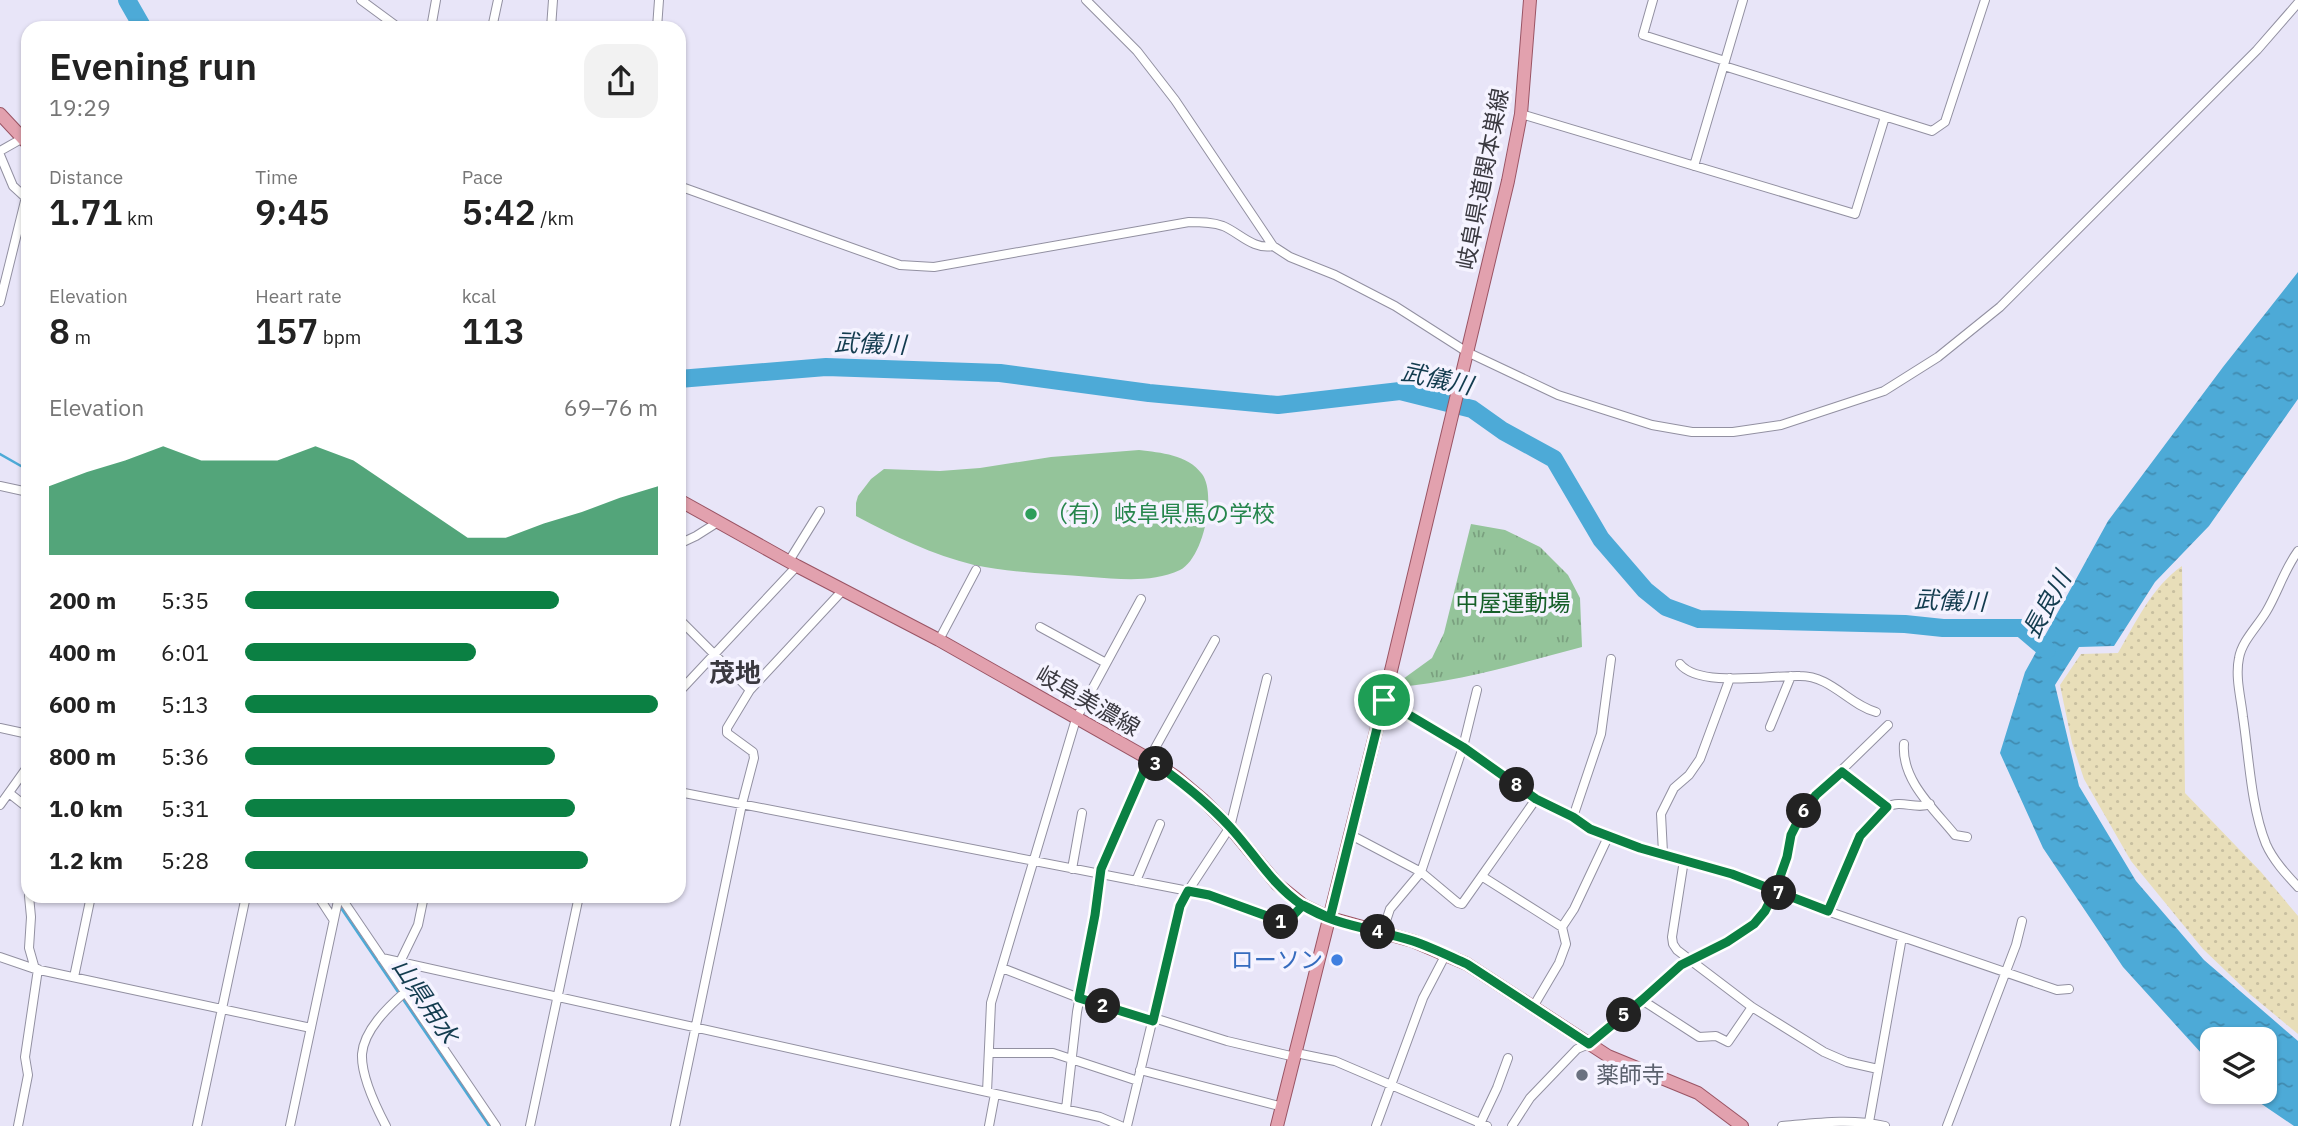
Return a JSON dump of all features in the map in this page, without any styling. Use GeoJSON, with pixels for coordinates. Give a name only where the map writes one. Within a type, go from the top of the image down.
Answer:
{"type":"FeatureCollection","features":[{"type":"Feature","properties":{"kind":"main road","name":"岐阜県道関本巣線"},"geometry":{"type":"LineString","coordinates":[[1384,700],[1425,519],[1508,181],[1521,114],[1530,0]]}},
{"type":"Feature","properties":{"kind":"main road"},"geometry":{"type":"LineString","coordinates":[[0,114],[21,137]]}},
{"type":"Feature","properties":{"kind":"main road","name":"岐阜美濃線"},"geometry":{"type":"LineString","coordinates":[[686,504],[939,640],[1149,759],[1176,777],[1230,827],[1277,884],[1303,905],[1330,918],[1413,941],[1467,964],[1589,1044],[1629,1066],[1698,1093],[1742,1126]]}},
{"type":"Feature","properties":{"kind":"main road"},"geometry":{"type":"LineString","coordinates":[[1277,1126],[1384,700]]}},
{"type":"Feature","properties":{"kind":"street"},"geometry":{"type":"LineString","coordinates":[[361,0],[374,5],[391,21]]}},
{"type":"Feature","properties":{"kind":"street"},"geometry":{"type":"LineString","coordinates":[[432,21],[436,0]]}},
{"type":"Feature","properties":{"kind":"street"},"geometry":{"type":"LineString","coordinates":[[494,21],[498,0]]}},
{"type":"Feature","properties":{"kind":"street"},"geometry":{"type":"LineString","coordinates":[[552,21],[553,0]]}},
{"type":"Feature","properties":{"kind":"street"},"geometry":{"type":"LineString","coordinates":[[658,21],[659,0]]}},
{"type":"Feature","properties":{"kind":"street"},"geometry":{"type":"LineString","coordinates":[[1086,0],[1136,51],[1162,83],[1273,246],[1290,257],[1335,275],[1395,306],[1466,358],[1559,396],[1652,425],[1692,432],[1733,432],[1781,425],[1884,391],[1938,357],[2000,307],[2257,50],[2298,3]]}},
{"type":"Feature","properties":{"kind":"street"},"geometry":{"type":"LineString","coordinates":[[1653,0],[1643,35],[1932,131],[1945,122],[1985,0]]}},
{"type":"Feature","properties":{"kind":"street"},"geometry":{"type":"LineString","coordinates":[[1694,166],[1743,0]]}},
{"type":"Feature","properties":{"kind":"street"},"geometry":{"type":"LineString","coordinates":[[1521,114],[1855,214],[1885,117]]}},
{"type":"Feature","properties":{"kind":"street"},"geometry":{"type":"LineString","coordinates":[[21,143],[0,153],[13,186],[21,190]]}},
{"type":"Feature","properties":{"kind":"street"},"geometry":{"type":"LineString","coordinates":[[686,189],[912,267],[934,267],[1189,222],[1209,222],[1223,226],[1255,245],[1265,248],[1273,246]]}},
{"type":"Feature","properties":{"kind":"street"},"geometry":{"type":"LineString","coordinates":[[0,302],[21,217]]}},
{"type":"Feature","properties":{"kind":"street"},"geometry":{"type":"LineString","coordinates":[[0,486],[21,490]]}},
{"type":"Feature","properties":{"kind":"street"},"geometry":{"type":"LineString","coordinates":[[686,684],[793,563],[820,511]]}},
{"type":"Feature","properties":{"kind":"street"},"geometry":{"type":"LineString","coordinates":[[686,541],[718,522]]}},
{"type":"Feature","properties":{"kind":"street"},"geometry":{"type":"LineString","coordinates":[[2298,551],[2285,569],[2267,611],[2245,641],[2239,657],[2238,675],[2251,774],[2266,845],[2298,887]]}},
{"type":"Feature","properties":{"kind":"street"},"geometry":{"type":"LineString","coordinates":[[939,640],[976,570]]}},
{"type":"Feature","properties":{"kind":"street"},"geometry":{"type":"LineString","coordinates":[[675,1126],[754,758],[752,752],[727,733],[727,728],[750,690],[843,590]]}},
{"type":"Feature","properties":{"kind":"street"},"geometry":{"type":"LineString","coordinates":[[989,1126],[991,1003],[1076,719],[1140,599]]}},
{"type":"Feature","properties":{"kind":"street"},"geometry":{"type":"LineString","coordinates":[[1040,627],[1106,663]]}},
{"type":"Feature","properties":{"kind":"street"},"geometry":{"type":"LineString","coordinates":[[686,629],[750,690]]}},
{"type":"Feature","properties":{"kind":"street"},"geometry":{"type":"LineString","coordinates":[[1066,1109],[1079,998],[1100,874],[1149,759],[1215,640]]}},
{"type":"Feature","properties":{"kind":"street"},"geometry":{"type":"LineString","coordinates":[[1573,817],[1601,734],[1611,659]]}},
{"type":"Feature","properties":{"kind":"street"},"geometry":{"type":"LineString","coordinates":[[1680,664],[1684,669],[1700,676],[1817,677],[1858,706],[1876,712]]}},
{"type":"Feature","properties":{"kind":"street"},"geometry":{"type":"LineString","coordinates":[[1770,727],[1791,676]]}},
{"type":"Feature","properties":{"kind":"street"},"geometry":{"type":"LineString","coordinates":[[1127,1126],[1180,906],[1230,827],[1267,678]]}},
{"type":"Feature","properties":{"kind":"street"},"geometry":{"type":"LineString","coordinates":[[1663,853],[1661,814],[1674,788],[1689,775],[1700,759],[1730,678]]}},
{"type":"Feature","properties":{"kind":"street"},"geometry":{"type":"LineString","coordinates":[[1382,933],[1390,909],[1421,872],[1463,747],[1478,690]]}},
{"type":"Feature","properties":{"kind":"street"},"geometry":{"type":"LineString","coordinates":[[1384,700],[1463,747],[1536,799],[1608,837],[1732,874],[1828,911],[2057,990],[2069,989]]}},
{"type":"Feature","properties":{"kind":"street"},"geometry":{"type":"LineString","coordinates":[[1512,1126],[1530,1098],[1577,1049],[1589,1044],[1681,965],[1746,931],[1754,924],[1765,911],[1775,891],[1787,857],[1791,835],[1800,817],[1816,795],[1888,726]]}},
{"type":"Feature","properties":{"kind":"street"},"geometry":{"type":"LineString","coordinates":[[0,728],[21,732]]}},
{"type":"Feature","properties":{"kind":"street"},"geometry":{"type":"LineString","coordinates":[[1904,744],[1903,756],[1909,776],[1955,835],[1967,837]]}},
{"type":"Feature","properties":{"kind":"street"},"geometry":{"type":"LineString","coordinates":[[1842,772],[1887,807]]}},
{"type":"Feature","properties":{"kind":"street"},"geometry":{"type":"LineString","coordinates":[[0,805],[21,776]]}},
{"type":"Feature","properties":{"kind":"street"},"geometry":{"type":"LineString","coordinates":[[9,793],[21,802]]}},
{"type":"Feature","properties":{"kind":"street"},"geometry":{"type":"LineString","coordinates":[[686,793],[1209,895],[1286,923],[1303,905]]}},
{"type":"Feature","properties":{"kind":"street"},"geometry":{"type":"LineString","coordinates":[[1351,835],[1421,872],[1462,904],[1536,799]]}},
{"type":"Feature","properties":{"kind":"street"},"geometry":{"type":"LineString","coordinates":[[1828,911],[1860,836],[1887,807],[1895,803],[1924,807],[1930,804]]}},
{"type":"Feature","properties":{"kind":"street"},"geometry":{"type":"LineString","coordinates":[[1072,869],[1082,813]]}},
{"type":"Feature","properties":{"kind":"street"},"geometry":{"type":"LineString","coordinates":[[1136,881],[1160,824]]}},
{"type":"Feature","properties":{"kind":"street"},"geometry":{"type":"LineString","coordinates":[[1562,927],[1574,909],[1608,837]]}},
{"type":"Feature","properties":{"kind":"street"},"geometry":{"type":"LineString","coordinates":[[1684,860],[1673,944],[1690,962],[1752,1007],[1824,1052],[1847,1062],[1878,1069]]}},
{"type":"Feature","properties":{"kind":"street"},"geometry":{"type":"LineString","coordinates":[[1483,877],[1562,927],[1566,944],[1559,963],[1533,1007]]}},
{"type":"Feature","properties":{"kind":"street"},"geometry":{"type":"LineString","coordinates":[[18,1126],[28,1075],[25,1057],[37,969],[29,948],[30,903]]}},
{"type":"Feature","properties":{"kind":"street"},"geometry":{"type":"LineString","coordinates":[[74,976],[90,903]]}},
{"type":"Feature","properties":{"kind":"street"},"geometry":{"type":"LineString","coordinates":[[197,1126],[245,903]]}},
{"type":"Feature","properties":{"kind":"street"},"geometry":{"type":"LineString","coordinates":[[324,903],[334,915]]}},
{"type":"Feature","properties":{"kind":"street"},"geometry":{"type":"LineString","coordinates":[[290,1126],[337,903]]}},
{"type":"Feature","properties":{"kind":"street"},"geometry":{"type":"LineString","coordinates":[[343,903],[496,1126]]}},
{"type":"Feature","properties":{"kind":"street"},"geometry":{"type":"LineString","coordinates":[[400,962],[418,925],[423,903]]}},
{"type":"Feature","properties":{"kind":"street"},"geometry":{"type":"LineString","coordinates":[[530,1126],[578,903]]}},
{"type":"Feature","properties":{"kind":"street"},"geometry":{"type":"LineString","coordinates":[[1947,1126],[2006,972],[2022,920]]}},
{"type":"Feature","properties":{"kind":"street"},"geometry":{"type":"LineString","coordinates":[[1869,1122],[1902,937]]}},
{"type":"Feature","properties":{"kind":"street"},"geometry":{"type":"LineString","coordinates":[[1376,1126],[1423,998],[1446,954]]}},
{"type":"Feature","properties":{"kind":"street"},"geometry":{"type":"LineString","coordinates":[[0,957],[37,969],[311,1028]]}},
{"type":"Feature","properties":{"kind":"street"},"geometry":{"type":"LineString","coordinates":[[382,958],[1066,1109],[1100,1117],[1121,1126]]}},
{"type":"Feature","properties":{"kind":"street"},"geometry":{"type":"LineString","coordinates":[[1002,968],[1079,998],[1227,1041],[1335,1062],[1482,1125],[1508,1058]]}},
{"type":"Feature","properties":{"kind":"street"},"geometry":{"type":"LineString","coordinates":[[386,1126],[373,1102],[362,1054],[374,1025],[404,992]]}},
{"type":"Feature","properties":{"kind":"street"},"geometry":{"type":"LineString","coordinates":[[1642,1000],[1699,1037],[1716,1036],[1728,1042],[1752,1007]]}},
{"type":"Feature","properties":{"kind":"street"},"geometry":{"type":"LineString","coordinates":[[989,1053],[1053,1053],[1138,1081]]}},
{"type":"Feature","properties":{"kind":"street"},"geometry":{"type":"LineString","coordinates":[[1140,1070],[1283,1107]]}},
{"type":"Feature","properties":{"kind":"street"},"geometry":{"type":"LineString","coordinates":[[1782,1126],[1841,1122],[1869,1122],[1885,1126]]}},
{"type":"Feature","properties":{"kind":"sand"},"geometry":{"type":"Polygon","coordinates":[[[2182,566],[2185,793],[2261,872],[2298,916],[2298,1034],[2251,995],[2203,949],[2131,861],[2084,779],[2072,743],[2060,685],[2081,654],[2118,653],[2153,595],[2171,574],[2182,566]]]}},
{"type":"Feature","properties":{"kind":"green space","name":"（有）岐阜県馬の学校"},"geometry":{"type":"Polygon","coordinates":[[[1139,450],[1165,454],[1189,462],[1202,474],[1208,496],[1205,525],[1195,553],[1180,570],[1158,577],[1113,579],[988,568],[944,556],[856,516],[858,496],[871,479],[884,469],[940,471],[1051,457],[1139,450]]]}},
{"type":"Feature","properties":{"kind":"green space","name":"中屋運動場"},"geometry":{"type":"Polygon","coordinates":[[[1471,524],[1505,530],[1540,547],[1568,575],[1580,598],[1582,647],[1467,676],[1396,687],[1432,658],[1444,633],[1471,524]]]}},
{"type":"Feature","properties":{"kind":"water"},"geometry":{"type":"Polygon","coordinates":[[[2298,272],[2298,399],[2209,526],[2155,582],[2114,646],[2079,647],[2055,685],[2079,786],[2136,881],[2204,960],[2298,1041],[2298,1126],[2262,1104],[2277,1104],[2277,1027],[2200,1027],[2200,1052],[2123,967],[2043,848],[2000,753],[2025,672],[2108,521],[2298,272]]]}},
{"type":"Feature","properties":{"kind":"waterway","name":"武儀川"},"geometry":{"type":"LineString","coordinates":[[127,0],[139,21]]}},
{"type":"Feature","properties":{"kind":"waterway","name":"武儀川"},"geometry":{"type":"LineString","coordinates":[[686,378],[826,367],[1000,373],[1149,393],[1278,405],[1400,391],[1472,409],[1503,431],[1554,459],[1601,539],[1645,590],[1666,607],[1699,619],[1905,624],[1943,628],[2021,628],[2047,650]]}},
{"type":"Feature","properties":{"kind":"waterway","name":"山県用水"},"geometry":{"type":"LineString","coordinates":[[0,454],[21,466]]}},
{"type":"Feature","properties":{"kind":"waterway","name":"山県用水"},"geometry":{"type":"LineString","coordinates":[[339,905],[489,1126]]}},
{"type":"Feature","properties":{"kind":"place","name":"（有）岐阜県馬の学校"},"geometry":{"type":"Point","coordinates":[1031,514]}},
{"type":"Feature","properties":{"kind":"place","name":"ローソン"},"geometry":{"type":"Point","coordinates":[1337,960]}},
{"type":"Feature","properties":{"kind":"place","name":"薬師寺"},"geometry":{"type":"Point","coordinates":[1582,1075]}},
{"type":"Feature","properties":{"kind":"district","name":"茂地"},"geometry":{"type":"Point","coordinates":[735,673]}},
{"type":"Feature","properties":{"kind":"route"},"geometry":{"type":"LineString","coordinates":[[1384,700],[1330,918],[1303,905],[1286,923],[1209,895],[1188,891],[1180,906],[1153,1021],[1079,998],[1101,869],[1149,759],[1202,799],[1230,827],[1277,884],[1303,905],[1330,918],[1413,941],[1467,964],[1589,1044],[1681,965],[1727,942],[1754,924],[1765,911],[1775,891],[1787,857],[1791,835],[1800,817],[1816,795],[1842,772],[1887,807],[1860,836],[1828,911],[1775,891],[1732,874],[1640,848],[1590,829],[1573,817],[1536,799],[1463,747],[1384,700]]}},
{"type":"Feature","properties":{"kind":"water label","name":"長良川"},"geometry":{"type":"Point","coordinates":[2047,605]}}]}
